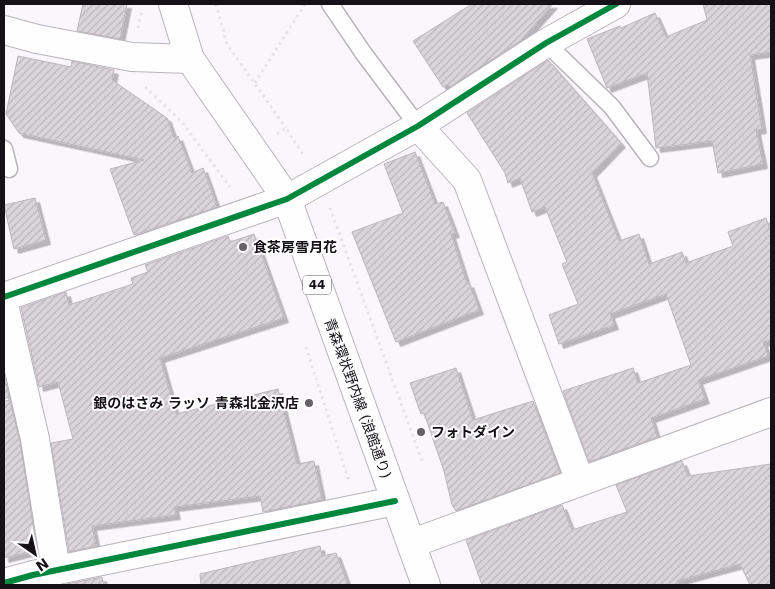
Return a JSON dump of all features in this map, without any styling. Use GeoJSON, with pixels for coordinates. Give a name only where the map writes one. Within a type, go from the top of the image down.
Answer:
{"type":"FeatureCollection","features":[{"type":"Feature","properties":{"kind":"street","name":"青森環状野内線 (浪館通り)"},"geometry":{"type":"LineString","coordinates":[[173,4],[190,59],[287,199],[426,585]]}},
{"type":"Feature","properties":{"kind":"street"},"geometry":{"type":"LineString","coordinates":[[4,297],[287,199],[418,126],[546,43],[616,4]]}},
{"type":"Feature","properties":{"kind":"street"},"geometry":{"type":"LineString","coordinates":[[4,30],[37,39],[132,57],[190,59]]}},
{"type":"Feature","properties":{"kind":"street"},"geometry":{"type":"LineString","coordinates":[[418,126],[467,180],[580,482]]}},
{"type":"Feature","properties":{"kind":"street"},"geometry":{"type":"LineString","coordinates":[[4,305],[35,438],[42,577]]}},
{"type":"Feature","properties":{"kind":"street"},"geometry":{"type":"LineString","coordinates":[[412,543],[771,412]]}},
{"type":"Feature","properties":{"kind":"street"},"geometry":{"type":"LineString","coordinates":[[4,583],[42,577],[395,501]]}},
{"type":"Feature","properties":{"kind":"lane"},"geometry":{"type":"LineString","coordinates":[[330,4],[364,54],[418,126]]}},
{"type":"Feature","properties":{"kind":"lane"},"geometry":{"type":"LineString","coordinates":[[546,43],[612,107],[650,158]]}},
{"type":"Feature","properties":{"kind":"lane"},"geometry":{"type":"LineString","coordinates":[[4,149],[9,169]]}},
{"type":"Feature","properties":{"kind":"path"},"geometry":{"type":"LineString","coordinates":[[216,4],[227,44],[320,180],[422,461]]}},
{"type":"Feature","properties":{"kind":"path"},"geometry":{"type":"LineString","coordinates":[[255,84],[305,4]]}},
{"type":"Feature","properties":{"kind":"path"},"geometry":{"type":"LineString","coordinates":[[253,151],[286,128]]}},
{"type":"Feature","properties":{"kind":"building"},"geometry":{"type":"Polygon","coordinates":[[[83,4],[127,4],[120,39],[77,31],[83,4]]]}},
{"type":"Feature","properties":{"kind":"building"},"geometry":{"type":"Polygon","coordinates":[[[472,4],[553,4],[520,41],[450,87],[448,84],[443,87],[413,41],[472,4]]]}},
{"type":"Feature","properties":{"kind":"building"},"geometry":{"type":"Polygon","coordinates":[[[703,4],[771,4],[771,52],[750,55],[762,129],[756,130],[763,164],[718,173],[712,141],[656,148],[647,73],[607,88],[587,39],[620,26],[621,28],[655,13],[666,37],[707,20],[703,4]]]}},
{"type":"Feature","properties":{"kind":"building"},"geometry":{"type":"Polygon","coordinates":[[[18,56],[71,67],[72,61],[114,70],[112,80],[167,118],[174,138],[178,136],[192,173],[203,168],[217,207],[134,235],[110,169],[144,160],[19,133],[6,114],[18,56]]]}},
{"type":"Feature","properties":{"kind":"building"},"geometry":{"type":"Polygon","coordinates":[[[548,60],[621,143],[592,173],[619,241],[639,234],[649,264],[682,252],[686,263],[733,246],[728,232],[766,218],[771,232],[771,340],[763,342],[768,356],[698,380],[705,399],[651,418],[657,437],[589,462],[563,391],[633,368],[638,383],[691,365],[666,294],[610,314],[614,325],[559,344],[549,315],[578,304],[562,264],[567,262],[545,207],[532,212],[520,178],[508,183],[505,173],[467,113],[548,60]]]}},
{"type":"Feature","properties":{"kind":"building"},"geometry":{"type":"Polygon","coordinates":[[[415,152],[435,204],[443,202],[455,233],[451,234],[467,284],[469,283],[479,310],[396,342],[352,232],[403,213],[384,164],[415,152]]]}},
{"type":"Feature","properties":{"kind":"building"},"geometry":{"type":"Polygon","coordinates":[[[35,198],[46,240],[14,249],[4,205],[35,198]]]}},
{"type":"Feature","properties":{"kind":"building"},"geometry":{"type":"Polygon","coordinates":[[[254,234],[284,318],[160,358],[176,414],[278,389],[297,464],[314,461],[322,500],[263,512],[260,496],[174,507],[176,515],[92,526],[96,546],[69,552],[51,443],[73,439],[58,382],[39,387],[21,308],[66,292],[69,305],[133,284],[131,278],[148,272],[145,265],[228,236],[230,242],[254,234]]]}},
{"type":"Feature","properties":{"kind":"building"},"geometry":{"type":"Polygon","coordinates":[[[456,368],[473,420],[533,401],[560,473],[456,511],[452,505],[444,471],[424,413],[421,414],[410,383],[456,368]]]}},
{"type":"Feature","properties":{"kind":"building"},"geometry":{"type":"Polygon","coordinates":[[[4,373],[9,397],[4,399],[4,373]]]}},
{"type":"Feature","properties":{"kind":"building"},"geometry":{"type":"Polygon","coordinates":[[[10,400],[20,442],[37,550],[4,558],[4,401],[10,400]]]}},
{"type":"Feature","properties":{"kind":"building"},"geometry":{"type":"Polygon","coordinates":[[[682,461],[688,476],[771,464],[771,585],[750,585],[740,564],[677,581],[679,585],[482,585],[466,540],[562,505],[572,530],[627,512],[616,485],[682,461]]]}},
{"type":"Feature","properties":{"kind":"building"},"geometry":{"type":"Polygon","coordinates":[[[320,546],[322,556],[336,553],[348,585],[201,585],[200,574],[320,546]]]}},
{"type":"Feature","properties":{"kind":"building"},"geometry":{"type":"Polygon","coordinates":[[[102,577],[104,585],[62,585],[102,577]]]}},
{"type":"Feature","properties":{"kind":"cycle path"},"geometry":{"type":"LineString","coordinates":[[4,297],[287,199],[418,126],[546,43],[616,4]]}},
{"type":"Feature","properties":{"kind":"cycle path"},"geometry":{"type":"LineString","coordinates":[[4,583],[33,575],[395,501]]}},
{"type":"Feature","properties":{"kind":"place","name":"食茶房雪月花"},"geometry":{"type":"Point","coordinates":[243,247]}},
{"type":"Feature","properties":{"kind":"place","name":"銀のはさみ ラッソ 青森北金沢店"},"geometry":{"type":"Point","coordinates":[309,403]}},
{"type":"Feature","properties":{"kind":"place","name":"フォトダイン"},"geometry":{"type":"Point","coordinates":[421,432]}}]}
